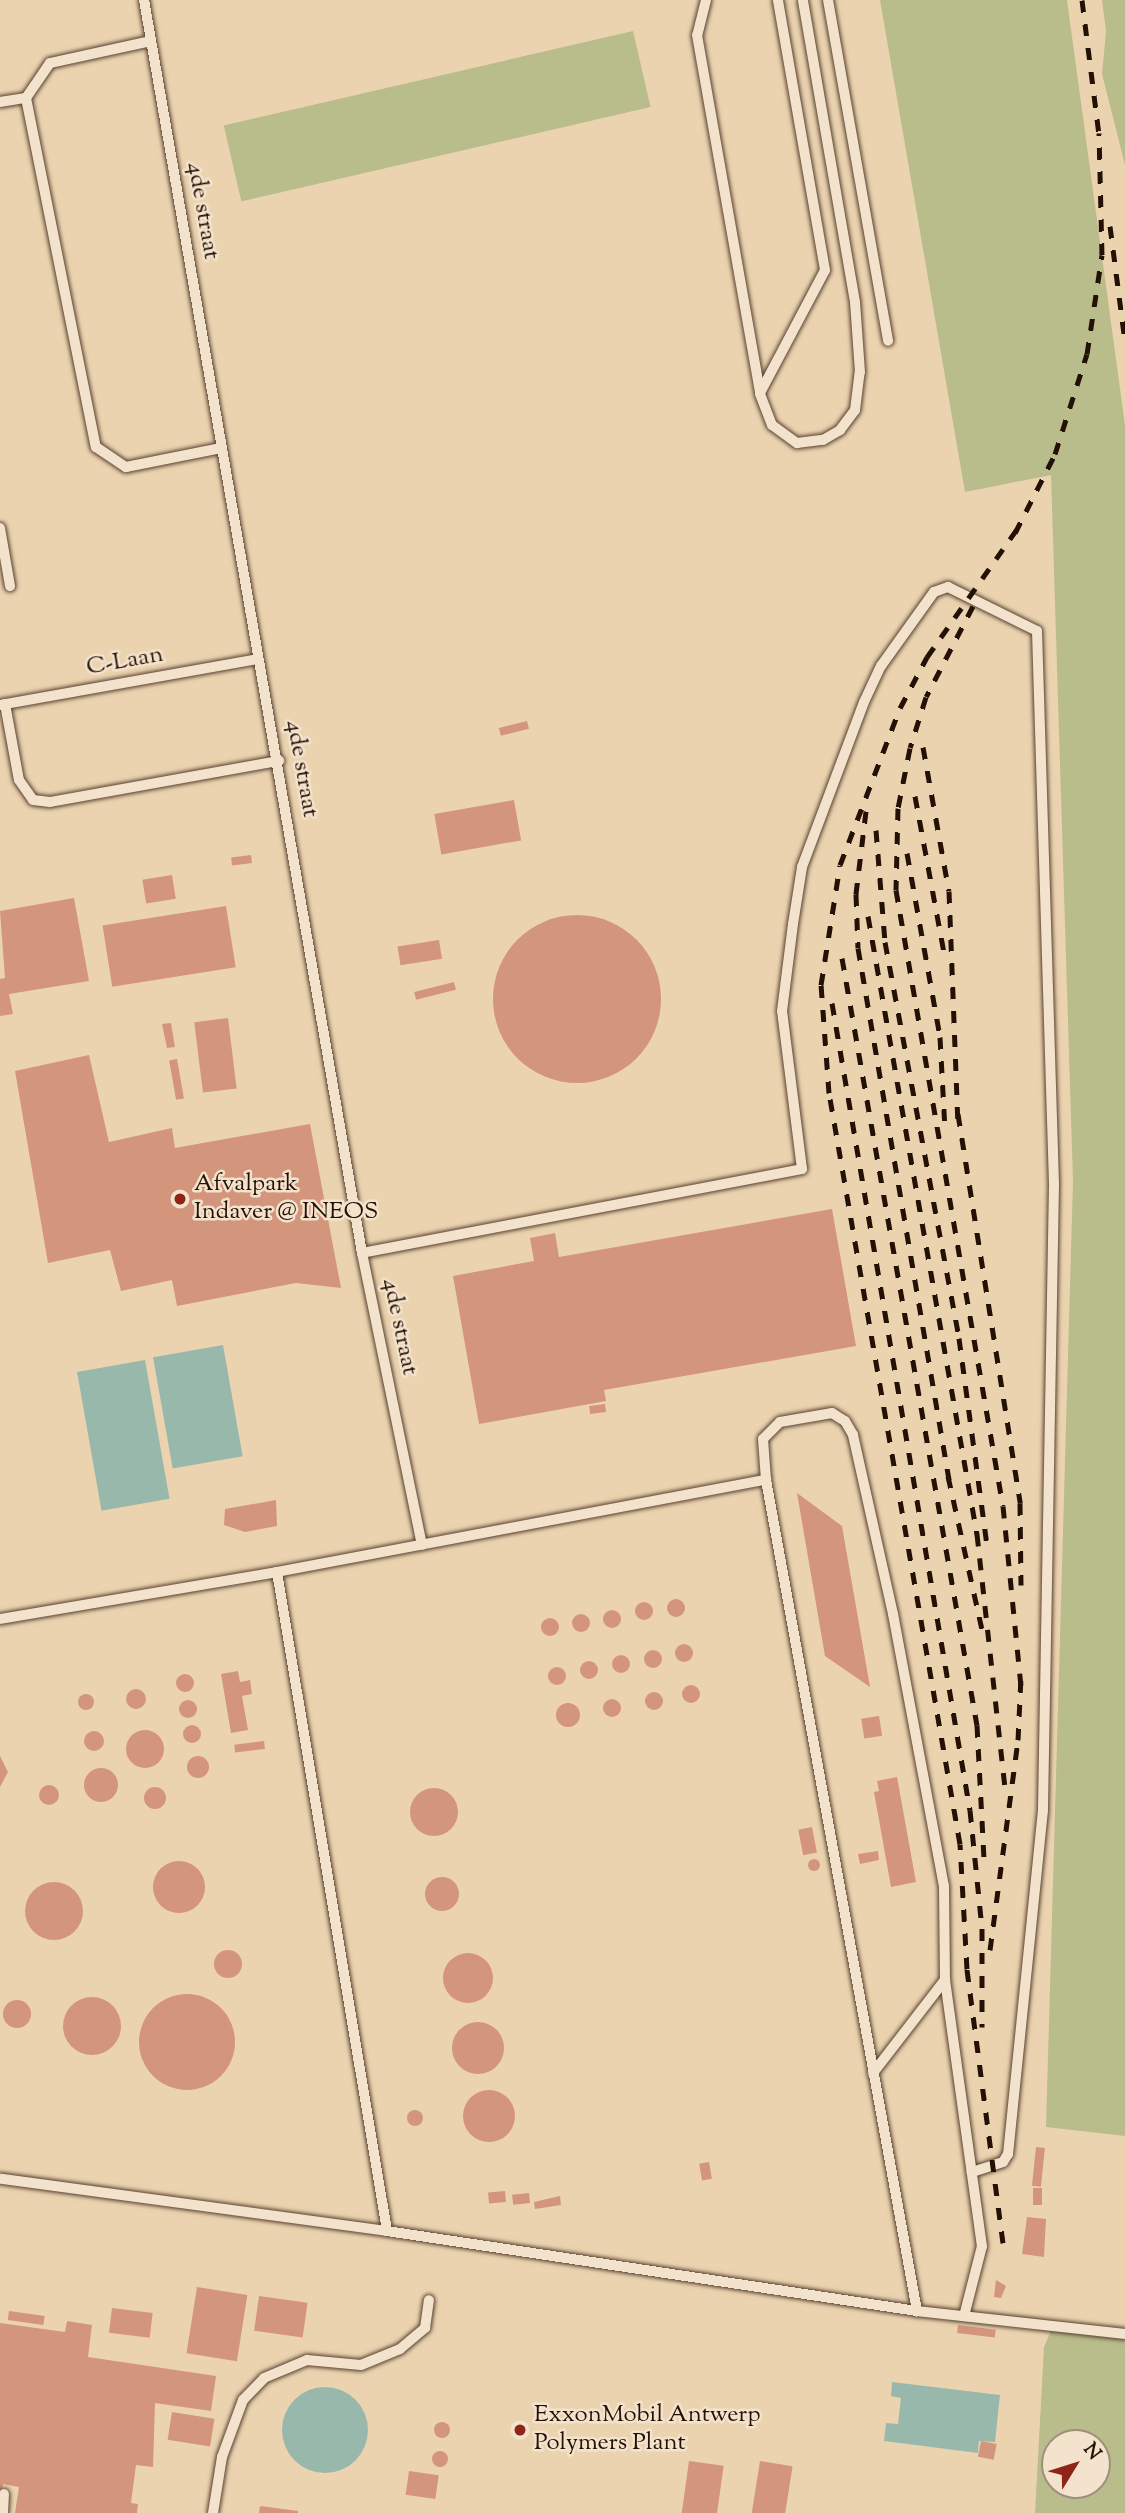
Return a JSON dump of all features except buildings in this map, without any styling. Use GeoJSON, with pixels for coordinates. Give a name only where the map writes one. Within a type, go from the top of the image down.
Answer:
{"type":"FeatureCollection","features":[{"type":"Feature","properties":{"kind":"lane","name":"4de straat"},"geometry":{"type":"LineString","coordinates":[[144,0],[258,659],[279,761],[362,1253],[422,1545]]}},
{"type":"Feature","properties":{"kind":"lane"},"geometry":{"type":"LineString","coordinates":[[706,0],[697,35],[760,394],[772,425],[797,443],[823,440],[840,430],[855,410],[860,372],[855,302],[803,0]]}},
{"type":"Feature","properties":{"kind":"lane"},"geometry":{"type":"LineString","coordinates":[[760,394],[825,271],[778,0]]}},
{"type":"Feature","properties":{"kind":"lane"},"geometry":{"type":"LineString","coordinates":[[828,0],[888,341]]}},
{"type":"Feature","properties":{"kind":"lane"},"geometry":{"type":"LineString","coordinates":[[151,41],[50,63],[26,98],[96,447],[126,467],[221,448]]}},
{"type":"Feature","properties":{"kind":"lane"},"geometry":{"type":"LineString","coordinates":[[0,102],[26,98]]}},
{"type":"Feature","properties":{"kind":"lane"},"geometry":{"type":"LineString","coordinates":[[0,528],[10,586]]}},
{"type":"Feature","properties":{"kind":"lane"},"geometry":{"type":"LineString","coordinates":[[362,1253],[802,1169],[782,1011],[793,924],[802,867],[864,702],[915,612],[934,592],[948,587],[1037,631],[1054,1184],[1043,1810],[1008,2154],[1003,2162],[972,2172]]}},
{"type":"Feature","properties":{"kind":"lane","name":"C-Laan"},"geometry":{"type":"LineString","coordinates":[[3,705],[258,659]]}},
{"type":"Feature","properties":{"kind":"lane"},"geometry":{"type":"LineString","coordinates":[[3,705],[19,780],[33,800],[50,803],[279,761]]}},
{"type":"Feature","properties":{"kind":"lane"},"geometry":{"type":"LineString","coordinates":[[917,2311],[766,1480],[763,1439],[779,1422],[832,1413],[845,1421],[853,1434],[893,1614],[944,1886],[945,1980],[982,2246],[964,2316]]}},
{"type":"Feature","properties":{"kind":"lane"},"geometry":{"type":"LineString","coordinates":[[0,1619],[277,1572],[766,1480]]}},
{"type":"Feature","properties":{"kind":"lane"},"geometry":{"type":"LineString","coordinates":[[277,1572],[387,2231]]}},
{"type":"Feature","properties":{"kind":"lane"},"geometry":{"type":"LineString","coordinates":[[873,2073],[945,1980]]}},
{"type":"Feature","properties":{"kind":"lane"},"geometry":{"type":"LineString","coordinates":[[0,2179],[387,2231],[917,2311],[1125,2334]]}},
{"type":"Feature","properties":{"kind":"lane"},"geometry":{"type":"LineString","coordinates":[[213,2513],[222,2457],[243,2400],[264,2378],[307,2360],[361,2365],[400,2349],[425,2328],[429,2301]]}},
{"type":"Feature","properties":{"kind":"lane"},"geometry":{"type":"LineString","coordinates":[[3,2513],[4,2494]]}},
{"type":"Feature","properties":{"kind":"green space"},"geometry":{"type":"Polygon","coordinates":[[[880,0],[1067,0],[1125,425],[1125,2136],[1046,2127],[1073,1181],[1051,475],[965,492],[880,0]]]}},
{"type":"Feature","properties":{"kind":"green space"},"geometry":{"type":"Polygon","coordinates":[[[1102,0],[1125,0],[1125,165],[1102,74],[1106,31],[1102,0]]]}},
{"type":"Feature","properties":{"kind":"green space"},"geometry":{"type":"Polygon","coordinates":[[[633,31],[651,107],[241,201],[224,125],[633,31]]]}},
{"type":"Feature","properties":{"kind":"green space"},"geometry":{"type":"Polygon","coordinates":[[[1053,2326],[1125,2334],[1125,2513],[1035,2513],[1044,2347],[1053,2326]]]}},
{"type":"Feature","properties":{"kind":"shaded area"},"geometry":{"type":"Polygon","coordinates":[[[223,1345],[243,1456],[173,1469],[153,1357],[223,1345]]]}},
{"type":"Feature","properties":{"kind":"shaded area"},"geometry":{"type":"Polygon","coordinates":[[[145,1360],[169,1499],[102,1511],[77,1372],[145,1360]]]}},
{"type":"Feature","properties":{"kind":"shaded area"},"geometry":{"type":"Polygon","coordinates":[[[892,2382],[1000,2395],[995,2442],[979,2441],[978,2453],[884,2441],[886,2423],[898,2424],[901,2398],[891,2396],[892,2382]]]}},
{"type":"Feature","properties":{"kind":"shaded area"},"geometry":{"type":"Polygon","coordinates":[[[317,2387],[333,2387],[356,2399],[365,2413],[368,2430],[365,2447],[356,2461],[333,2473],[317,2473],[301,2466],[289,2454],[282,2438],[282,2422],[289,2406],[301,2394],[317,2387]]]}},
{"type":"Feature","properties":{"kind":"railway"},"geometry":{"type":"LineString","coordinates":[[1082,0],[1100,142]]}},
{"type":"Feature","properties":{"kind":"railway"},"geometry":{"type":"LineString","coordinates":[[1015,533],[1055,454],[1087,354],[1102,255],[1099,133]]}},
{"type":"Feature","properties":{"kind":"railway"},"geometry":{"type":"LineString","coordinates":[[1110,226],[1125,342]]}},
{"type":"Feature","properties":{"kind":"railway"},"geometry":{"type":"LineString","coordinates":[[1003,2243],[967,1969],[960,1844],[829,1093],[821,985],[840,865],[900,708],[927,657],[1019,526]]}},
{"type":"Feature","properties":{"kind":"railway"},"geometry":{"type":"LineString","coordinates":[[973,606],[926,697],[910,748],[898,808],[896,890],[1003,1506],[1021,1686]]}},
{"type":"Feature","properties":{"kind":"railway"},"geometry":{"type":"LineString","coordinates":[[923,747],[949,891],[958,1122]]}},
{"type":"Feature","properties":{"kind":"railway"},"geometry":{"type":"LineString","coordinates":[[915,796],[944,952]]}},
{"type":"Feature","properties":{"kind":"railway"},"geometry":{"type":"LineString","coordinates":[[866,811],[856,894],[858,948],[950,1485]]}},
{"type":"Feature","properties":{"kind":"railway"},"geometry":{"type":"LineString","coordinates":[[876,830],[885,942],[959,1338],[987,1544]]}},
{"type":"Feature","properties":{"kind":"railway"},"geometry":{"type":"LineString","coordinates":[[907,853],[940,1037],[945,1130]]}},
{"type":"Feature","properties":{"kind":"railway"},"geometry":{"type":"LineString","coordinates":[[868,916],[977,1534],[1005,1787]]}},
{"type":"Feature","properties":{"kind":"railway"},"geometry":{"type":"LineString","coordinates":[[842,958],[977,1725],[984,1858]]}},
{"type":"Feature","properties":{"kind":"railway"},"geometry":{"type":"LineString","coordinates":[[832,1003],[970,1810],[982,1928],[982,2027]]}},
{"type":"Feature","properties":{"kind":"railway"},"geometry":{"type":"LineString","coordinates":[[958,1114],[1020,1503],[1021,1585]]}},
{"type":"Feature","properties":{"kind":"railway"},"geometry":{"type":"LineString","coordinates":[[948,1476],[982,1629]]}},
{"type":"Feature","properties":{"kind":"railway"},"geometry":{"type":"LineString","coordinates":[[990,1950],[1018,1740],[1021,1676]]}},
{"type":"Feature","properties":{"kind":"place","name":"Afvalpark Indaver @ INEOS"},"geometry":{"type":"Point","coordinates":[180,1199]}},
{"type":"Feature","properties":{"kind":"place","name":"ExxonMobil Antwerp Polymers Plant"},"geometry":{"type":"Point","coordinates":[520,2430]}}]}
